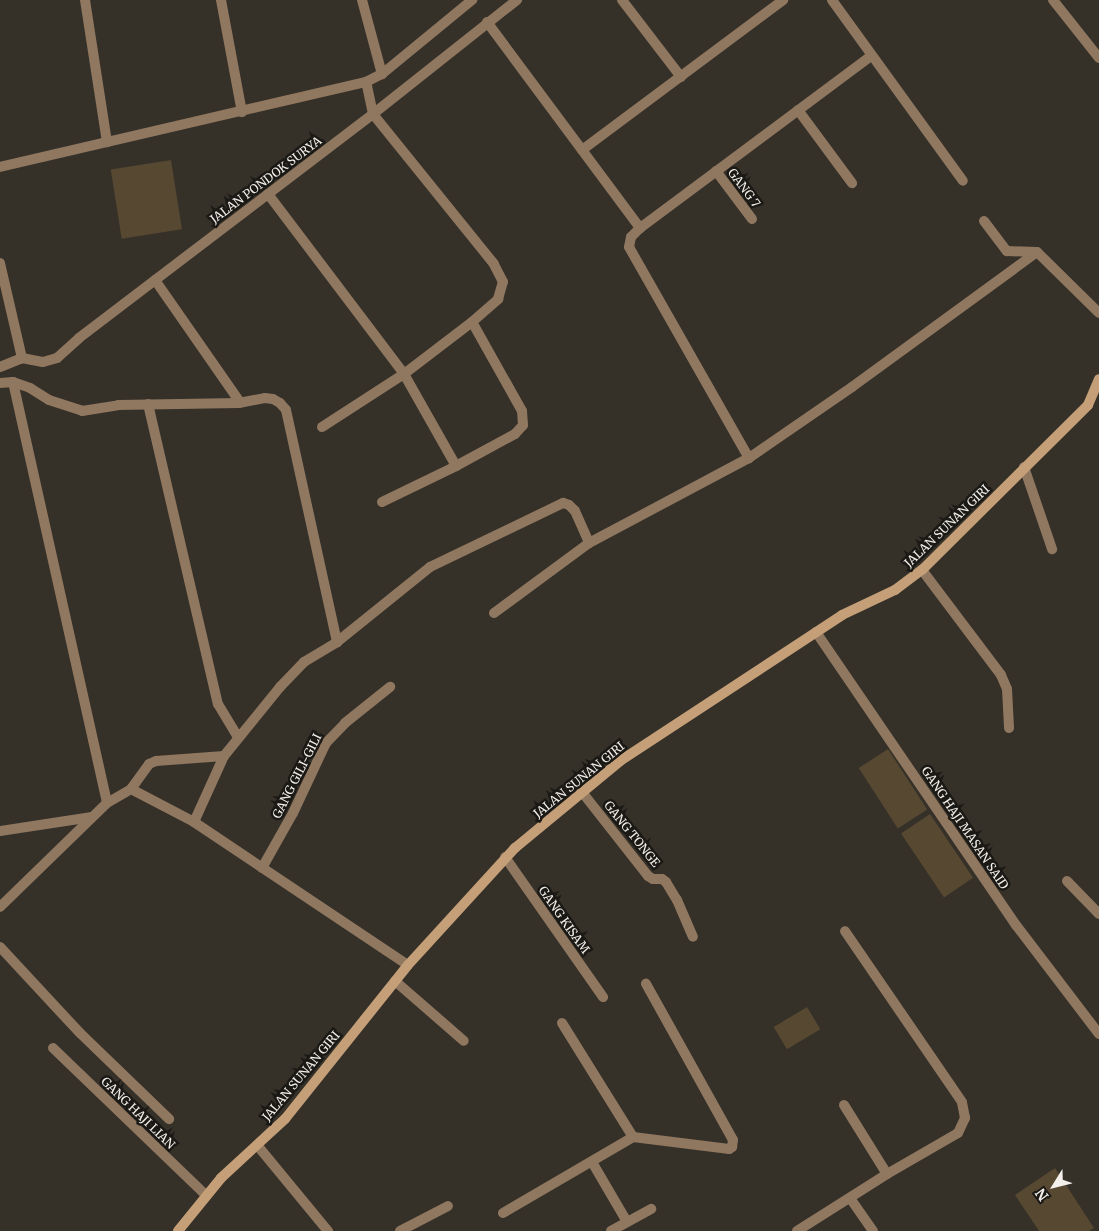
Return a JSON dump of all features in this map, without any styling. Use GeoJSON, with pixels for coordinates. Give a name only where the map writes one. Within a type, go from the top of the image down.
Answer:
{"type":"FeatureCollection","features":[{"type":"Feature","properties":{"kind":"street"},"geometry":{"type":"LineString","coordinates":[[85,0],[107,142]]}},
{"type":"Feature","properties":{"kind":"street"},"geometry":{"type":"LineString","coordinates":[[221,0],[242,112]]}},
{"type":"Feature","properties":{"kind":"street"},"geometry":{"type":"LineString","coordinates":[[362,0],[382,74]]}},
{"type":"Feature","properties":{"kind":"street"},"geometry":{"type":"LineString","coordinates":[[0,167],[366,82],[382,74],[472,0]]}},
{"type":"Feature","properties":{"kind":"street","name":"JALAN PONDOK SURYA"},"geometry":{"type":"LineString","coordinates":[[22,358],[43,362],[57,358],[79,338],[373,114],[487,22],[518,0]]}},
{"type":"Feature","properties":{"kind":"street"},"geometry":{"type":"LineString","coordinates":[[622,0],[681,77]]}},
{"type":"Feature","properties":{"kind":"street"},"geometry":{"type":"LineString","coordinates":[[582,150],[681,77],[770,4],[783,0]]}},
{"type":"Feature","properties":{"kind":"street"},"geometry":{"type":"LineString","coordinates":[[832,0],[963,181]]}},
{"type":"Feature","properties":{"kind":"street"},"geometry":{"type":"LineString","coordinates":[[1053,0],[1099,58]]}},
{"type":"Feature","properties":{"kind":"street"},"geometry":{"type":"LineString","coordinates":[[487,22],[640,228]]}},
{"type":"Feature","properties":{"kind":"street"},"geometry":{"type":"LineString","coordinates":[[749,458],[629,247],[631,237],[640,228],[871,56]]}},
{"type":"Feature","properties":{"kind":"street"},"geometry":{"type":"LineString","coordinates":[[322,427],[404,374],[472,322],[498,299],[503,282],[494,264],[373,114],[366,82]]}},
{"type":"Feature","properties":{"kind":"street"},"geometry":{"type":"LineString","coordinates":[[798,110],[852,183]]}},
{"type":"Feature","properties":{"kind":"street","name":"GANG 7"},"geometry":{"type":"LineString","coordinates":[[716,171],[752,220]]}},
{"type":"Feature","properties":{"kind":"street"},"geometry":{"type":"LineString","coordinates":[[268,194],[404,374],[456,466]]}},
{"type":"Feature","properties":{"kind":"street"},"geometry":{"type":"LineString","coordinates":[[984,221],[1007,251],[1037,252],[1099,313]]}},
{"type":"Feature","properties":{"kind":"street"},"geometry":{"type":"LineString","coordinates":[[494,613],[589,543],[749,458],[852,387],[1037,252]]}},
{"type":"Feature","properties":{"kind":"street"},"geometry":{"type":"LineString","coordinates":[[0,263],[22,358],[0,367]]}},
{"type":"Feature","properties":{"kind":"street"},"geometry":{"type":"LineString","coordinates":[[154,280],[238,401]]}},
{"type":"Feature","properties":{"kind":"street"},"geometry":{"type":"LineString","coordinates":[[382,502],[456,466],[515,434],[523,425],[522,412],[472,322]]}},
{"type":"Feature","properties":{"kind":"street","name":"JALAN SUNAN GIRI"},"geometry":{"type":"LineString","coordinates":[[178,1231],[221,1178],[285,1119],[408,965],[505,857],[620,761],[842,615],[895,590],[922,570],[1088,405],[1099,379]]}},
{"type":"Feature","properties":{"kind":"street"},"geometry":{"type":"LineString","coordinates":[[0,382],[13,382],[30,388],[49,400],[82,411],[118,405],[239,403],[265,398],[273,399],[286,410],[337,642]]}},
{"type":"Feature","properties":{"kind":"street"},"geometry":{"type":"LineString","coordinates":[[13,382],[107,802]]}},
{"type":"Feature","properties":{"kind":"street"},"geometry":{"type":"LineString","coordinates":[[148,404],[218,704],[238,737]]}},
{"type":"Feature","properties":{"kind":"street"},"geometry":{"type":"LineString","coordinates":[[1024,467],[1052,549]]}},
{"type":"Feature","properties":{"kind":"street"},"geometry":{"type":"LineString","coordinates":[[194,822],[224,756],[238,737],[304,662],[337,642],[430,567],[563,503],[570,505],[575,511],[589,543]]}},
{"type":"Feature","properties":{"kind":"street"},"geometry":{"type":"LineString","coordinates":[[922,570],[1001,675],[1007,689],[1009,728]]}},
{"type":"Feature","properties":{"kind":"street","name":"GANG HAJI MASAN SAID"},"geometry":{"type":"LineString","coordinates":[[816,632],[1016,925],[1099,1034]]}},
{"type":"Feature","properties":{"kind":"street","name":"GANG GILI-GILI"},"geometry":{"type":"LineString","coordinates":[[262,868],[293,813],[326,743],[345,723],[390,687]]}},
{"type":"Feature","properties":{"kind":"street"},"geometry":{"type":"LineString","coordinates":[[0,907],[107,802],[130,789],[149,764],[156,761],[224,756]]}},
{"type":"Feature","properties":{"kind":"street"},"geometry":{"type":"LineString","coordinates":[[130,789],[194,822],[408,965]]}},
{"type":"Feature","properties":{"kind":"street","name":"GANG TONGE"},"geometry":{"type":"LineString","coordinates":[[582,792],[648,876],[652,879],[662,879],[666,882],[677,900],[693,937]]}},
{"type":"Feature","properties":{"kind":"street"},"geometry":{"type":"LineString","coordinates":[[0,831],[92,817]]}},
{"type":"Feature","properties":{"kind":"street","name":"GANG KISAM"},"geometry":{"type":"LineString","coordinates":[[505,857],[604,997]]}},
{"type":"Feature","properties":{"kind":"street"},"geometry":{"type":"LineString","coordinates":[[1067,881],[1099,914]]}},
{"type":"Feature","properties":{"kind":"street"},"geometry":{"type":"LineString","coordinates":[[797,1231],[887,1174],[958,1133],[965,1118],[962,1102],[845,931]]}},
{"type":"Feature","properties":{"kind":"street"},"geometry":{"type":"LineString","coordinates":[[0,947],[80,1032],[169,1119]]}},
{"type":"Feature","properties":{"kind":"street"},"geometry":{"type":"LineString","coordinates":[[395,981],[464,1041]]}},
{"type":"Feature","properties":{"kind":"street"},"geometry":{"type":"LineString","coordinates":[[503,1214],[633,1137],[729,1149],[732,1147],[733,1140],[646,984]]}},
{"type":"Feature","properties":{"kind":"street"},"geometry":{"type":"LineString","coordinates":[[562,1023],[633,1137]]}},
{"type":"Feature","properties":{"kind":"street","name":"GANG HAJI LIAN"},"geometry":{"type":"LineString","coordinates":[[53,1048],[206,1195]]}},
{"type":"Feature","properties":{"kind":"street"},"geometry":{"type":"LineString","coordinates":[[844,1105],[887,1174]]}},
{"type":"Feature","properties":{"kind":"street"},"geometry":{"type":"LineString","coordinates":[[257,1145],[328,1231]]}},
{"type":"Feature","properties":{"kind":"street"},"geometry":{"type":"LineString","coordinates":[[592,1162],[627,1222]]}},
{"type":"Feature","properties":{"kind":"street"},"geometry":{"type":"LineString","coordinates":[[850,1198],[873,1231]]}},
{"type":"Feature","properties":{"kind":"street"},"geometry":{"type":"LineString","coordinates":[[400,1231],[448,1206]]}},
{"type":"Feature","properties":{"kind":"street"},"geometry":{"type":"LineString","coordinates":[[611,1231],[651,1209]]}},
{"type":"Feature","properties":{"kind":"building"},"geometry":{"type":"Polygon","coordinates":[[[171,160],[182,229],[122,239],[111,170],[171,160]]]}},
{"type":"Feature","properties":{"kind":"building"},"geometry":{"type":"Polygon","coordinates":[[[888,749],[927,809],[898,828],[859,768],[888,749]]]}},
{"type":"Feature","properties":{"kind":"building"},"geometry":{"type":"Polygon","coordinates":[[[930,814],[973,878],[944,897],[901,834],[930,814]]]}},
{"type":"Feature","properties":{"kind":"building"},"geometry":{"type":"Polygon","coordinates":[[[807,1007],[820,1029],[787,1049],[774,1027],[807,1007]]]}},
{"type":"Feature","properties":{"kind":"building"},"geometry":{"type":"Polygon","coordinates":[[[1055,1168],[1094,1228],[1089,1231],[1039,1231],[1015,1195],[1055,1168]]]}}]}
